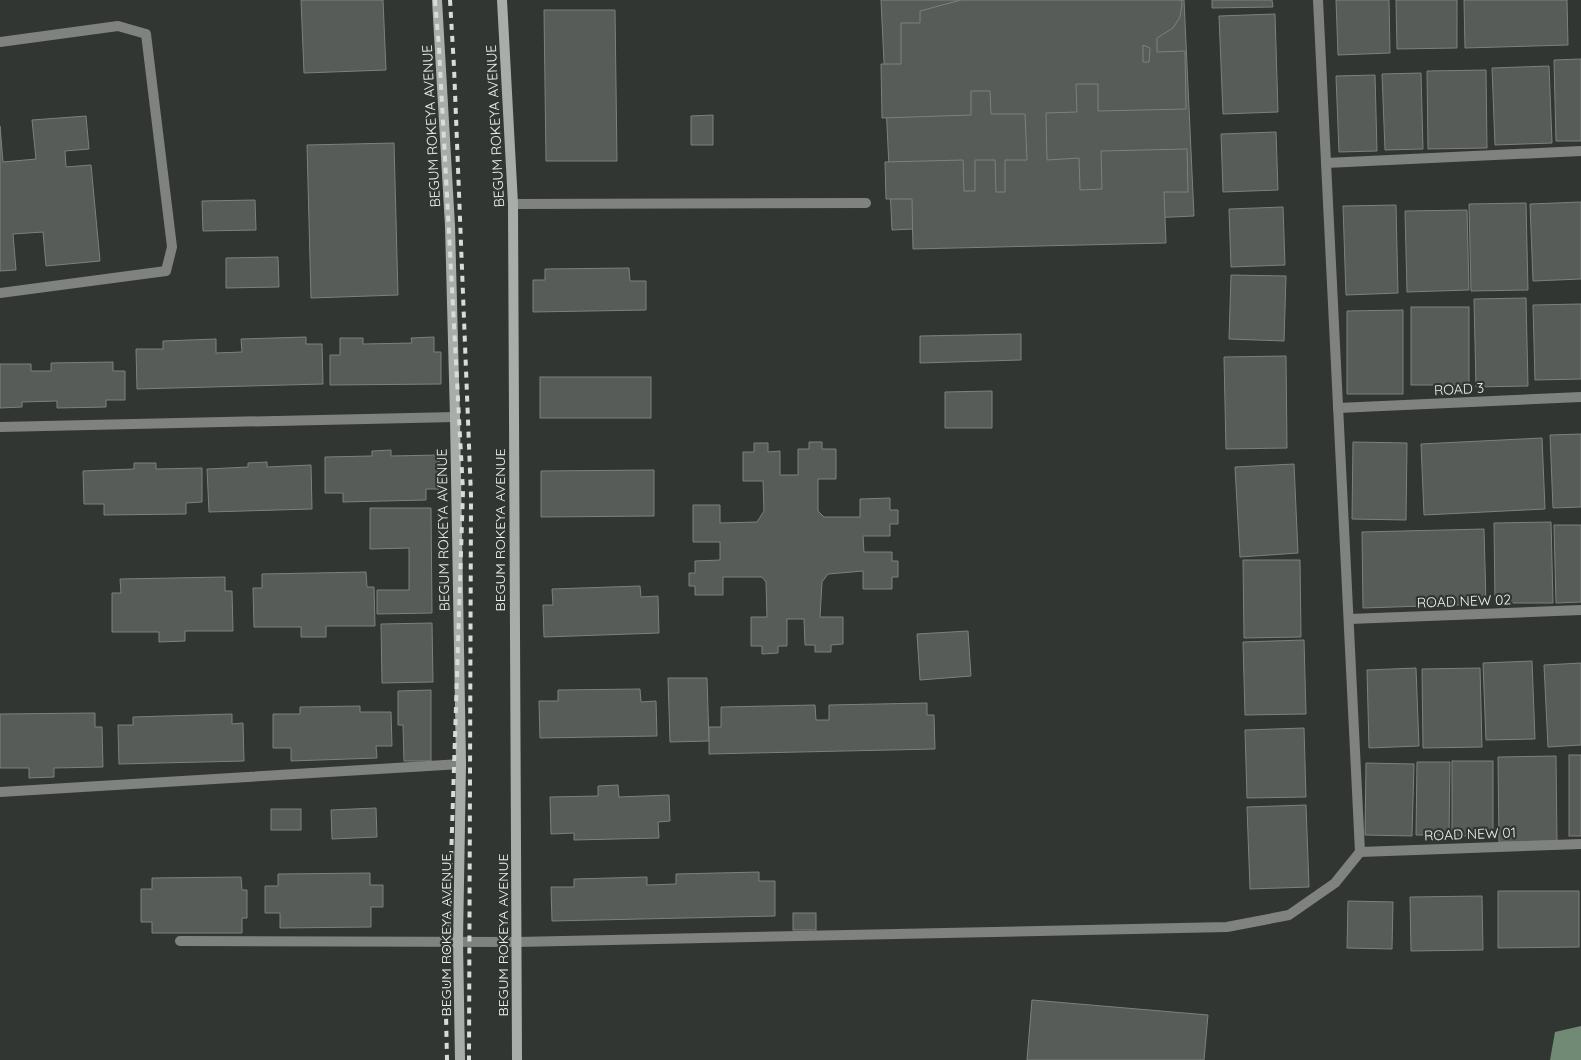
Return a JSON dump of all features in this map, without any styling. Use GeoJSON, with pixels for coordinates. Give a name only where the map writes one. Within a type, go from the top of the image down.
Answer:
{"type":"FeatureCollection","features":[{"type":"Feature","properties":{"kind":"main road","name":"BEGUM ROKEYA AVENUE"},"geometry":{"type":"LineString","coordinates":[[437,0],[450,226],[455,417],[461,764],[458,940],[460,1060]]}},
{"type":"Feature","properties":{"kind":"main road","name":"BEGUM ROKEYA AVENUE"},"geometry":{"type":"LineString","coordinates":[[502,0],[513,204],[518,1060]]}},
{"type":"Feature","properties":{"kind":"street"},"geometry":{"type":"LineString","coordinates":[[180,940],[458,940],[516,942],[1227,927],[1289,915],[1335,882],[1360,852],[1318,0]]}},
{"type":"Feature","properties":{"kind":"street"},"geometry":{"type":"LineString","coordinates":[[0,42],[118,26],[146,34],[172,247],[166,271],[0,293]]}},
{"type":"Feature","properties":{"kind":"street"},"geometry":{"type":"LineString","coordinates":[[1326,163],[1581,151]]}},
{"type":"Feature","properties":{"kind":"street"},"geometry":{"type":"LineString","coordinates":[[513,204],[866,203]]}},
{"type":"Feature","properties":{"kind":"street","name":"ROAD 3"},"geometry":{"type":"LineString","coordinates":[[1338,408],[1581,397]]}},
{"type":"Feature","properties":{"kind":"street"},"geometry":{"type":"LineString","coordinates":[[0,427],[455,417]]}},
{"type":"Feature","properties":{"kind":"street","name":"ROAD NEW 02"},"geometry":{"type":"LineString","coordinates":[[1349,619],[1581,610]]}},
{"type":"Feature","properties":{"kind":"street"},"geometry":{"type":"LineString","coordinates":[[0,792],[461,764]]}},
{"type":"Feature","properties":{"kind":"street","name":"ROAD NEW 01"},"geometry":{"type":"LineString","coordinates":[[1360,852],[1581,844]]}},
{"type":"Feature","properties":{"kind":"shaded area"},"geometry":{"type":"Polygon","coordinates":[[[1581,1026],[1581,1060],[1550,1060],[1555,1032],[1581,1026]]]}},
{"type":"Feature","properties":{"kind":"building"},"geometry":{"type":"Polygon","coordinates":[[[301,0],[383,0],[386,70],[304,73],[301,0]]]}},
{"type":"Feature","properties":{"kind":"building"},"geometry":{"type":"Polygon","coordinates":[[[881,0],[1184,0],[1194,216],[892,230],[881,0]]]}},
{"type":"Feature","properties":{"kind":"building"},"geometry":{"type":"Polygon","coordinates":[[[961,0],[1181,0],[1180,17],[1173,28],[1157,38],[1157,52],[1185,51],[1186,109],[1098,111],[1098,84],[1076,84],[1077,112],[1046,113],[1047,160],[1079,158],[1080,190],[1102,189],[1101,151],[1187,149],[1188,192],[1164,192],[1166,243],[913,249],[912,199],[886,199],[885,162],[963,160],[964,191],[975,191],[975,160],[995,160],[996,192],[1005,192],[1005,160],[1027,160],[1025,114],[991,114],[990,91],[971,91],[971,115],[882,118],[881,64],[901,64],[901,23],[920,23],[920,11],[961,0]],[[1143,45],[1143,62],[1149,62],[1150,48],[1143,45]]]}},
{"type":"Feature","properties":{"kind":"building"},"geometry":{"type":"Polygon","coordinates":[[[1212,0],[1272,0],[1273,7],[1212,8],[1212,0]]]}},
{"type":"Feature","properties":{"kind":"building"},"geometry":{"type":"Polygon","coordinates":[[[1336,0],[1389,0],[1390,53],[1338,55],[1336,0]]]}},
{"type":"Feature","properties":{"kind":"building"},"geometry":{"type":"Polygon","coordinates":[[[1396,0],[1457,0],[1457,48],[1397,49],[1396,0]]]}},
{"type":"Feature","properties":{"kind":"building"},"geometry":{"type":"Polygon","coordinates":[[[1464,0],[1567,0],[1568,45],[1465,48],[1464,0]]]}},
{"type":"Feature","properties":{"kind":"building"},"geometry":{"type":"Polygon","coordinates":[[[544,10],[615,10],[617,161],[546,161],[544,10]]]}},
{"type":"Feature","properties":{"kind":"building"},"geometry":{"type":"Polygon","coordinates":[[[1275,14],[1278,112],[1223,114],[1219,16],[1275,14]]]}},
{"type":"Feature","properties":{"kind":"building"},"geometry":{"type":"Polygon","coordinates":[[[1581,59],[1581,141],[1556,141],[1554,60],[1581,59]]]}},
{"type":"Feature","properties":{"kind":"building"},"geometry":{"type":"Polygon","coordinates":[[[1549,66],[1552,143],[1495,145],[1492,68],[1549,66]]]}},
{"type":"Feature","properties":{"kind":"building"},"geometry":{"type":"Polygon","coordinates":[[[1486,70],[1487,148],[1428,149],[1427,71],[1486,70]]]}},
{"type":"Feature","properties":{"kind":"building"},"geometry":{"type":"Polygon","coordinates":[[[1421,73],[1423,149],[1385,150],[1382,74],[1421,73]]]}},
{"type":"Feature","properties":{"kind":"building"},"geometry":{"type":"Polygon","coordinates":[[[1375,75],[1377,151],[1339,152],[1336,76],[1375,75]]]}},
{"type":"Feature","properties":{"kind":"building"},"geometry":{"type":"Polygon","coordinates":[[[713,115],[713,145],[691,145],[691,116],[713,115]]]}},
{"type":"Feature","properties":{"kind":"building"},"geometry":{"type":"Polygon","coordinates":[[[86,116],[89,149],[65,151],[66,167],[91,165],[100,261],[46,266],[43,232],[13,234],[16,270],[0,271],[0,126],[3,162],[36,159],[32,120],[86,116]]]}},
{"type":"Feature","properties":{"kind":"building"},"geometry":{"type":"Polygon","coordinates":[[[1276,132],[1278,190],[1223,192],[1221,134],[1276,132]]]}},
{"type":"Feature","properties":{"kind":"building"},"geometry":{"type":"Polygon","coordinates":[[[394,143],[398,295],[311,298],[307,145],[394,143]]]}},
{"type":"Feature","properties":{"kind":"building"},"geometry":{"type":"Polygon","coordinates":[[[255,200],[256,230],[203,231],[202,201],[255,200]]]}},
{"type":"Feature","properties":{"kind":"building"},"geometry":{"type":"Polygon","coordinates":[[[1581,202],[1581,279],[1533,281],[1530,204],[1581,202]]]}},
{"type":"Feature","properties":{"kind":"building"},"geometry":{"type":"Polygon","coordinates":[[[1526,203],[1528,290],[1471,291],[1469,204],[1526,203]]]}},
{"type":"Feature","properties":{"kind":"building"},"geometry":{"type":"Polygon","coordinates":[[[1396,205],[1398,293],[1346,295],[1343,206],[1396,205]]]}},
{"type":"Feature","properties":{"kind":"building"},"geometry":{"type":"Polygon","coordinates":[[[1283,207],[1285,265],[1231,267],[1229,209],[1283,207]]]}},
{"type":"Feature","properties":{"kind":"building"},"geometry":{"type":"Polygon","coordinates":[[[1467,210],[1469,290],[1407,292],[1405,211],[1467,210]]]}},
{"type":"Feature","properties":{"kind":"building"},"geometry":{"type":"Polygon","coordinates":[[[278,257],[279,287],[226,288],[226,258],[278,257]]]}},
{"type":"Feature","properties":{"kind":"building"},"geometry":{"type":"Polygon","coordinates":[[[629,268],[630,281],[646,281],[646,310],[533,312],[533,280],[545,280],[545,269],[629,268]]]}},
{"type":"Feature","properties":{"kind":"building"},"geometry":{"type":"Polygon","coordinates":[[[1231,275],[1286,276],[1284,341],[1229,339],[1231,275]]]}},
{"type":"Feature","properties":{"kind":"building"},"geometry":{"type":"Polygon","coordinates":[[[1526,298],[1528,386],[1476,387],[1474,299],[1526,298]]]}},
{"type":"Feature","properties":{"kind":"building"},"geometry":{"type":"Polygon","coordinates":[[[1581,304],[1581,379],[1535,380],[1533,305],[1581,304]]]}},
{"type":"Feature","properties":{"kind":"building"},"geometry":{"type":"Polygon","coordinates":[[[1411,307],[1469,307],[1469,385],[1411,385],[1411,307]]]}},
{"type":"Feature","properties":{"kind":"building"},"geometry":{"type":"Polygon","coordinates":[[[1403,310],[1403,394],[1347,394],[1347,311],[1403,310]]]}},
{"type":"Feature","properties":{"kind":"building"},"geometry":{"type":"Polygon","coordinates":[[[1021,334],[1021,360],[920,363],[920,336],[1021,334]]]}},
{"type":"Feature","properties":{"kind":"building"},"geometry":{"type":"Polygon","coordinates":[[[306,337],[306,344],[322,344],[323,384],[137,389],[136,349],[163,349],[163,341],[216,339],[216,353],[242,352],[241,339],[306,337]]]}},
{"type":"Feature","properties":{"kind":"building"},"geometry":{"type":"Polygon","coordinates":[[[434,337],[434,352],[441,352],[441,384],[330,385],[330,355],[340,355],[340,338],[363,338],[363,344],[412,343],[411,338],[434,337]]]}},
{"type":"Feature","properties":{"kind":"building"},"geometry":{"type":"Polygon","coordinates":[[[1286,356],[1287,448],[1226,449],[1224,357],[1286,356]]]}},
{"type":"Feature","properties":{"kind":"building"},"geometry":{"type":"Polygon","coordinates":[[[113,362],[113,371],[125,371],[125,400],[106,400],[106,407],[57,408],[57,401],[22,402],[22,407],[0,408],[0,364],[31,364],[31,371],[51,371],[51,363],[113,362]]]}},
{"type":"Feature","properties":{"kind":"building"},"geometry":{"type":"Polygon","coordinates":[[[540,377],[651,377],[651,418],[540,418],[540,377]]]}},
{"type":"Feature","properties":{"kind":"building"},"geometry":{"type":"Polygon","coordinates":[[[992,391],[992,428],[945,428],[945,392],[992,391]]]}},
{"type":"Feature","properties":{"kind":"building"},"geometry":{"type":"Polygon","coordinates":[[[1581,434],[1581,507],[1553,508],[1550,435],[1581,434]]]}},
{"type":"Feature","properties":{"kind":"building"},"geometry":{"type":"Polygon","coordinates":[[[1542,438],[1545,509],[1424,515],[1421,444],[1542,438]]]}},
{"type":"Feature","properties":{"kind":"building"},"geometry":{"type":"Polygon","coordinates":[[[809,442],[822,442],[822,449],[836,449],[836,479],[818,479],[818,511],[824,517],[860,517],[860,499],[890,498],[890,510],[898,510],[898,524],[890,524],[890,536],[863,536],[864,552],[892,552],[892,561],[898,561],[898,577],[892,577],[892,589],[863,589],[863,571],[828,574],[822,582],[820,617],[843,617],[843,644],[831,645],[831,652],[815,652],[815,645],[805,645],[804,619],[787,619],[787,646],[778,646],[778,653],[762,654],[762,646],[751,646],[751,617],[767,617],[766,582],[762,577],[723,577],[723,595],[695,595],[695,586],[689,586],[689,573],[695,573],[695,561],[720,560],[720,542],[693,542],[693,505],[720,505],[720,523],[757,522],[764,511],[763,481],[743,481],[743,452],[754,452],[754,443],[768,443],[768,452],[780,451],[780,475],[798,475],[798,449],[809,449],[809,442]]]}},
{"type":"Feature","properties":{"kind":"building"},"geometry":{"type":"Polygon","coordinates":[[[1353,442],[1407,443],[1406,520],[1352,519],[1353,442]]]}},
{"type":"Feature","properties":{"kind":"building"},"geometry":{"type":"Polygon","coordinates":[[[391,450],[391,456],[439,455],[439,489],[426,489],[426,500],[343,502],[343,493],[325,493],[325,457],[372,456],[372,451],[391,450]]]}},
{"type":"Feature","properties":{"kind":"building"},"geometry":{"type":"Polygon","coordinates":[[[267,462],[267,467],[311,465],[312,509],[209,512],[207,469],[248,467],[248,463],[267,462]]]}},
{"type":"Feature","properties":{"kind":"building"},"geometry":{"type":"Polygon","coordinates":[[[134,463],[156,463],[156,469],[202,468],[202,502],[186,503],[186,514],[104,515],[104,504],[84,504],[83,471],[134,469],[134,463]]]}},
{"type":"Feature","properties":{"kind":"building"},"geometry":{"type":"Polygon","coordinates":[[[1294,464],[1298,553],[1240,557],[1235,467],[1294,464]]]}},
{"type":"Feature","properties":{"kind":"building"},"geometry":{"type":"Polygon","coordinates":[[[654,470],[654,516],[541,517],[541,471],[654,470]]]}},
{"type":"Feature","properties":{"kind":"building"},"geometry":{"type":"Polygon","coordinates":[[[370,508],[431,508],[432,613],[377,614],[377,590],[409,590],[409,548],[370,549],[370,508]]]}},
{"type":"Feature","properties":{"kind":"building"},"geometry":{"type":"Polygon","coordinates":[[[1551,522],[1553,603],[1495,603],[1494,523],[1551,522]]]}},
{"type":"Feature","properties":{"kind":"building"},"geometry":{"type":"Polygon","coordinates":[[[1554,525],[1581,525],[1581,602],[1556,603],[1554,525]]]}},
{"type":"Feature","properties":{"kind":"building"},"geometry":{"type":"Polygon","coordinates":[[[1484,529],[1486,604],[1363,608],[1362,532],[1484,529]]]}},
{"type":"Feature","properties":{"kind":"building"},"geometry":{"type":"Polygon","coordinates":[[[1243,560],[1300,560],[1301,637],[1244,638],[1243,560]]]}},
{"type":"Feature","properties":{"kind":"building"},"geometry":{"type":"Polygon","coordinates":[[[366,572],[367,587],[374,587],[375,626],[326,626],[326,637],[301,637],[301,627],[254,627],[253,588],[262,588],[262,574],[366,572]]]}},
{"type":"Feature","properties":{"kind":"building"},"geometry":{"type":"Polygon","coordinates":[[[225,577],[225,591],[232,591],[233,631],[185,631],[185,641],[159,642],[159,632],[112,632],[112,593],[121,593],[120,579],[225,577]]]}},
{"type":"Feature","properties":{"kind":"building"},"geometry":{"type":"Polygon","coordinates":[[[640,586],[641,597],[658,596],[659,633],[544,637],[543,605],[553,605],[552,589],[640,586]]]}},
{"type":"Feature","properties":{"kind":"building"},"geometry":{"type":"Polygon","coordinates":[[[432,623],[433,682],[382,683],[381,624],[432,623]]]}},
{"type":"Feature","properties":{"kind":"building"},"geometry":{"type":"Polygon","coordinates":[[[968,631],[971,676],[920,680],[917,634],[968,631]]]}},
{"type":"Feature","properties":{"kind":"building"},"geometry":{"type":"Polygon","coordinates":[[[1304,640],[1306,714],[1245,715],[1243,642],[1304,640]]]}},
{"type":"Feature","properties":{"kind":"building"},"geometry":{"type":"Polygon","coordinates":[[[1532,661],[1535,739],[1486,740],[1483,663],[1532,661]]]}},
{"type":"Feature","properties":{"kind":"building"},"geometry":{"type":"Polygon","coordinates":[[[1581,663],[1581,745],[1548,747],[1544,665],[1581,663]]]}},
{"type":"Feature","properties":{"kind":"building"},"geometry":{"type":"Polygon","coordinates":[[[1416,668],[1419,746],[1369,748],[1367,670],[1416,668]]]}},
{"type":"Feature","properties":{"kind":"building"},"geometry":{"type":"Polygon","coordinates":[[[1480,668],[1482,747],[1423,748],[1422,669],[1480,668]]]}},
{"type":"Feature","properties":{"kind":"building"},"geometry":{"type":"Polygon","coordinates":[[[668,678],[707,678],[709,741],[670,742],[668,678]]]}},
{"type":"Feature","properties":{"kind":"building"},"geometry":{"type":"Polygon","coordinates":[[[640,689],[641,702],[656,701],[657,736],[540,738],[539,701],[558,701],[558,690],[640,689]]]}},
{"type":"Feature","properties":{"kind":"building"},"geometry":{"type":"Polygon","coordinates":[[[431,690],[431,761],[404,761],[403,725],[398,725],[398,691],[431,690]]]}},
{"type":"Feature","properties":{"kind":"building"},"geometry":{"type":"Polygon","coordinates":[[[927,703],[927,715],[934,715],[935,749],[709,754],[709,727],[721,727],[721,707],[815,705],[816,720],[829,720],[829,705],[927,703]]]}},
{"type":"Feature","properties":{"kind":"building"},"geometry":{"type":"Polygon","coordinates":[[[360,706],[360,712],[391,712],[392,746],[376,746],[377,758],[291,761],[291,748],[273,748],[273,714],[300,714],[300,707],[360,706]]]}},
{"type":"Feature","properties":{"kind":"building"},"geometry":{"type":"Polygon","coordinates":[[[95,713],[95,727],[102,727],[103,767],[54,768],[54,777],[29,778],[29,768],[0,768],[0,714],[95,713]]]}},
{"type":"Feature","properties":{"kind":"building"},"geometry":{"type":"Polygon","coordinates":[[[232,714],[232,724],[243,723],[244,761],[119,764],[118,725],[133,725],[133,717],[232,714]]]}},
{"type":"Feature","properties":{"kind":"building"},"geometry":{"type":"Polygon","coordinates":[[[1304,728],[1306,797],[1247,798],[1245,730],[1304,728]]]}},
{"type":"Feature","properties":{"kind":"building"},"geometry":{"type":"Polygon","coordinates":[[[1569,755],[1581,755],[1581,836],[1569,836],[1569,755]]]}},
{"type":"Feature","properties":{"kind":"building"},"geometry":{"type":"Polygon","coordinates":[[[1556,756],[1557,841],[1499,842],[1498,757],[1556,756]]]}},
{"type":"Feature","properties":{"kind":"building"},"geometry":{"type":"Polygon","coordinates":[[[1452,761],[1493,761],[1493,836],[1452,836],[1452,761]]]}},
{"type":"Feature","properties":{"kind":"building"},"geometry":{"type":"Polygon","coordinates":[[[1417,762],[1450,762],[1449,835],[1416,835],[1417,762]]]}},
{"type":"Feature","properties":{"kind":"building"},"geometry":{"type":"Polygon","coordinates":[[[1366,763],[1414,764],[1412,836],[1365,835],[1366,763]]]}},
{"type":"Feature","properties":{"kind":"building"},"geometry":{"type":"Polygon","coordinates":[[[618,785],[619,797],[669,795],[670,821],[658,822],[659,838],[574,840],[574,833],[551,834],[550,797],[598,796],[598,786],[618,785]]]}},
{"type":"Feature","properties":{"kind":"building"},"geometry":{"type":"Polygon","coordinates":[[[1306,805],[1309,887],[1250,889],[1247,807],[1306,805]]]}},
{"type":"Feature","properties":{"kind":"building"},"geometry":{"type":"Polygon","coordinates":[[[376,808],[377,837],[332,839],[331,810],[376,808]]]}},
{"type":"Feature","properties":{"kind":"building"},"geometry":{"type":"Polygon","coordinates":[[[271,809],[301,809],[301,830],[271,830],[271,809]]]}},
{"type":"Feature","properties":{"kind":"building"},"geometry":{"type":"Polygon","coordinates":[[[759,872],[759,881],[775,881],[775,916],[552,921],[551,887],[574,887],[574,879],[647,877],[647,885],[676,884],[676,874],[759,872]]]}},
{"type":"Feature","properties":{"kind":"building"},"geometry":{"type":"Polygon","coordinates":[[[370,873],[370,885],[383,885],[383,907],[371,907],[371,927],[280,928],[280,913],[265,913],[265,886],[278,886],[278,874],[370,873]]]}},
{"type":"Feature","properties":{"kind":"building"},"geometry":{"type":"Polygon","coordinates":[[[241,877],[242,890],[247,890],[247,918],[242,918],[242,933],[152,933],[152,922],[141,922],[141,889],[152,889],[152,878],[241,877]]]}},
{"type":"Feature","properties":{"kind":"building"},"geometry":{"type":"Polygon","coordinates":[[[1498,891],[1579,891],[1579,947],[1498,948],[1498,891]]]}},
{"type":"Feature","properties":{"kind":"building"},"geometry":{"type":"Polygon","coordinates":[[[1482,896],[1483,950],[1411,951],[1410,897],[1482,896]]]}},
{"type":"Feature","properties":{"kind":"building"},"geometry":{"type":"Polygon","coordinates":[[[1348,901],[1393,902],[1392,949],[1347,948],[1348,901]]]}},
{"type":"Feature","properties":{"kind":"building"},"geometry":{"type":"Polygon","coordinates":[[[793,913],[816,913],[816,930],[793,930],[793,913]]]}},
{"type":"Feature","properties":{"kind":"building"},"geometry":{"type":"Polygon","coordinates":[[[1032,1000],[1208,1015],[1204,1060],[1027,1060],[1032,1000]]]}},
{"type":"Feature","properties":{"kind":"railway"},"geometry":{"type":"LineString","coordinates":[[435,0],[463,491],[446,1014],[447,1060]]}},
{"type":"Feature","properties":{"kind":"railway"},"geometry":{"type":"LineString","coordinates":[[450,0],[471,496],[469,1060]]}}]}
